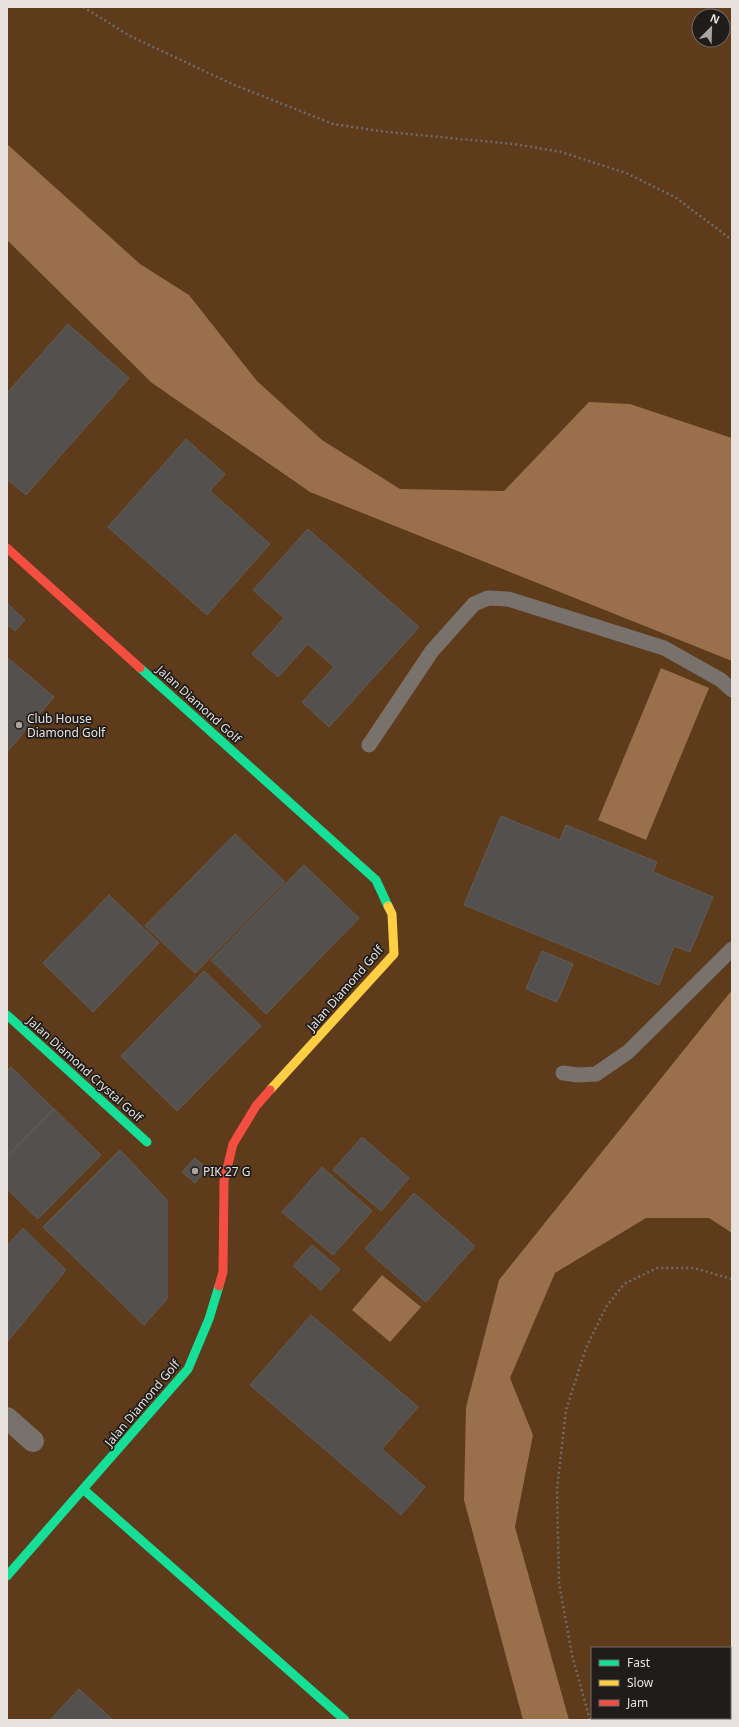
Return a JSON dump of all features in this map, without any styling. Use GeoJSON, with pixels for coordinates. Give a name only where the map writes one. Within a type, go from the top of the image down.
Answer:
{"type":"FeatureCollection","features":[{"type":"Feature","properties":{"kind":"street","name":"Jalan Diamond Golf"},"geometry":{"type":"LineString","coordinates":[[7,548],[376,880],[392,914],[394,954],[256,1106],[234,1144],[224,1181],[223,1272],[209,1319],[188,1369],[7,1576]]}},
{"type":"Feature","properties":{"kind":"street","name":"Jalan Diamond Crystal Golf"},"geometry":{"type":"LineString","coordinates":[[7,1015],[147,1142]]}},
{"type":"Feature","properties":{"kind":"street"},"geometry":{"type":"LineString","coordinates":[[7,1418],[33,1441]]}},
{"type":"Feature","properties":{"kind":"street"},"geometry":{"type":"LineString","coordinates":[[84,1489],[345,1720]]}},
{"type":"Feature","properties":{"kind":"lane"},"geometry":{"type":"LineString","coordinates":[[369,744],[432,652],[474,604],[488,598],[508,599],[664,648],[721,680],[732,690]]}},
{"type":"Feature","properties":{"kind":"lane"},"geometry":{"type":"LineString","coordinates":[[563,1073],[578,1075],[596,1074],[628,1052],[732,949]]}},
{"type":"Feature","properties":{"kind":"path"},"geometry":{"type":"LineString","coordinates":[[83,7],[130,36],[226,81],[333,124],[387,132],[514,144],[561,152],[626,173],[675,197],[732,240]]}},
{"type":"Feature","properties":{"kind":"path"},"geometry":{"type":"LineString","coordinates":[[590,1720],[572,1655],[559,1583],[557,1489],[566,1410],[586,1348],[606,1306],[624,1284],[657,1268],[694,1268],[732,1279]]}},
{"type":"Feature","properties":{"kind":"shaded area"},"geometry":{"type":"Polygon","coordinates":[[[7,7],[732,7],[732,1720],[7,1720],[7,7]]]}},
{"type":"Feature","properties":{"kind":"shaded area"},"geometry":{"type":"Polygon","coordinates":[[[7,144],[140,264],[189,295],[257,381],[322,440],[400,489],[504,491],[589,402],[630,404],[732,438],[732,661],[310,492],[152,383],[7,240],[7,144]]]}},
{"type":"Feature","properties":{"kind":"shaded area"},"geometry":{"type":"Polygon","coordinates":[[[661,668],[709,688],[646,840],[598,820],[661,668]]]}},
{"type":"Feature","properties":{"kind":"shaded area"},"geometry":{"type":"Polygon","coordinates":[[[732,990],[732,1233],[709,1218],[646,1218],[555,1273],[510,1378],[533,1435],[515,1527],[569,1720],[523,1720],[464,1500],[466,1407],[499,1280],[732,990]]]}},
{"type":"Feature","properties":{"kind":"shaded area"},"geometry":{"type":"Polygon","coordinates":[[[382,1275],[421,1307],[390,1342],[352,1310],[382,1275]]]}},
{"type":"Feature","properties":{"kind":"building"},"geometry":{"type":"Polygon","coordinates":[[[68,324],[129,378],[26,495],[7,479],[7,393],[68,324]]]}},
{"type":"Feature","properties":{"kind":"building"},"geometry":{"type":"Polygon","coordinates":[[[186,439],[225,474],[210,491],[270,544],[207,615],[108,527],[186,439]]]}},
{"type":"Feature","properties":{"kind":"building"},"geometry":{"type":"Polygon","coordinates":[[[308,529],[419,627],[329,727],[302,702],[334,667],[308,644],[278,677],[252,654],[284,618],[253,590],[308,529]]]}},
{"type":"Feature","properties":{"kind":"building"},"geometry":{"type":"Polygon","coordinates":[[[7,603],[25,620],[15,631],[7,624],[7,603]]]}},
{"type":"Feature","properties":{"kind":"building","name":"Club House Diamond Golf"},"geometry":{"type":"Polygon","coordinates":[[[8,658],[54,697],[7,752],[7,659],[8,658]]]}},
{"type":"Feature","properties":{"kind":"building"},"geometry":{"type":"Polygon","coordinates":[[[501,816],[560,840],[566,825],[657,862],[653,872],[713,897],[690,952],[674,946],[659,985],[464,905],[501,816]]]}},
{"type":"Feature","properties":{"kind":"building"},"geometry":{"type":"Polygon","coordinates":[[[235,834],[285,882],[195,973],[145,926],[235,834]]]}},
{"type":"Feature","properties":{"kind":"building"},"geometry":{"type":"Polygon","coordinates":[[[304,865],[359,918],[266,1014],[211,960],[304,865]]]}},
{"type":"Feature","properties":{"kind":"building"},"geometry":{"type":"Polygon","coordinates":[[[109,895],[159,943],[93,1012],[43,963],[109,895]]]}},
{"type":"Feature","properties":{"kind":"building"},"geometry":{"type":"Polygon","coordinates":[[[542,951],[573,964],[557,1002],[526,989],[542,951]]]}},
{"type":"Feature","properties":{"kind":"building"},"geometry":{"type":"Polygon","coordinates":[[[204,971],[261,1026],[177,1111],[121,1056],[204,971]]]}},
{"type":"Feature","properties":{"kind":"building"},"geometry":{"type":"Polygon","coordinates":[[[11,1067],[54,1109],[7,1157],[7,1071],[11,1067]]]}},
{"type":"Feature","properties":{"kind":"building"},"geometry":{"type":"Polygon","coordinates":[[[54,1109],[101,1155],[38,1219],[7,1189],[7,1157],[54,1109]]]}},
{"type":"Feature","properties":{"kind":"building"},"geometry":{"type":"Polygon","coordinates":[[[362,1137],[409,1178],[381,1211],[333,1170],[362,1137]]]}},
{"type":"Feature","properties":{"kind":"building"},"geometry":{"type":"Polygon","coordinates":[[[120,1150],[167,1200],[167,1299],[144,1325],[43,1227],[120,1150]]]}},
{"type":"Feature","properties":{"kind":"building","name":"PIK 27 G"},"geometry":{"type":"Polygon","coordinates":[[[195,1158],[207,1169],[195,1183],[182,1172],[195,1158]]]}},
{"type":"Feature","properties":{"kind":"building"},"geometry":{"type":"Polygon","coordinates":[[[322,1167],[372,1211],[333,1255],[282,1212],[322,1167]]]}},
{"type":"Feature","properties":{"kind":"building"},"geometry":{"type":"Polygon","coordinates":[[[414,1193],[475,1246],[426,1302],[365,1249],[414,1193]]]}},
{"type":"Feature","properties":{"kind":"building"},"geometry":{"type":"Polygon","coordinates":[[[23,1228],[66,1270],[8,1341],[7,1246],[23,1228]]]}},
{"type":"Feature","properties":{"kind":"building"},"geometry":{"type":"Polygon","coordinates":[[[312,1245],[340,1269],[321,1290],[293,1266],[312,1245]]]}},
{"type":"Feature","properties":{"kind":"building"},"geometry":{"type":"Polygon","coordinates":[[[311,1315],[418,1407],[382,1449],[425,1487],[401,1515],[250,1385],[311,1315]]]}},
{"type":"Feature","properties":{"kind":"building"},"geometry":{"type":"Polygon","coordinates":[[[79,1689],[113,1720],[50,1720],[79,1689]]]}},
{"type":"Feature","properties":{"kind":"traffic: fast"},"geometry":{"type":"LineString","coordinates":[[140,668],[376,880],[388,906]]}},
{"type":"Feature","properties":{"kind":"traffic: fast"},"geometry":{"type":"LineString","coordinates":[[7,1015],[147,1142]]}},
{"type":"Feature","properties":{"kind":"traffic: fast"},"geometry":{"type":"LineString","coordinates":[[7,1576],[188,1369],[209,1319],[219,1286]]}},
{"type":"Feature","properties":{"kind":"traffic: fast"},"geometry":{"type":"LineString","coordinates":[[83,1489],[345,1720]]}},
{"type":"Feature","properties":{"kind":"traffic: slow"},"geometry":{"type":"LineString","coordinates":[[270,1090],[394,954],[392,914],[388,906]]}},
{"type":"Feature","properties":{"kind":"traffic: jam"},"geometry":{"type":"LineString","coordinates":[[7,548],[140,668]]}},
{"type":"Feature","properties":{"kind":"traffic: jam"},"geometry":{"type":"LineString","coordinates":[[219,1286],[223,1272],[224,1181],[233,1144],[256,1106],[270,1090]]}},
{"type":"Feature","properties":{"kind":"place","name":"Club House Diamond Golf"},"geometry":{"type":"Point","coordinates":[19,725]}},
{"type":"Feature","properties":{"kind":"place","name":"PIK 27 G"},"geometry":{"type":"Point","coordinates":[195,1171]}}]}
